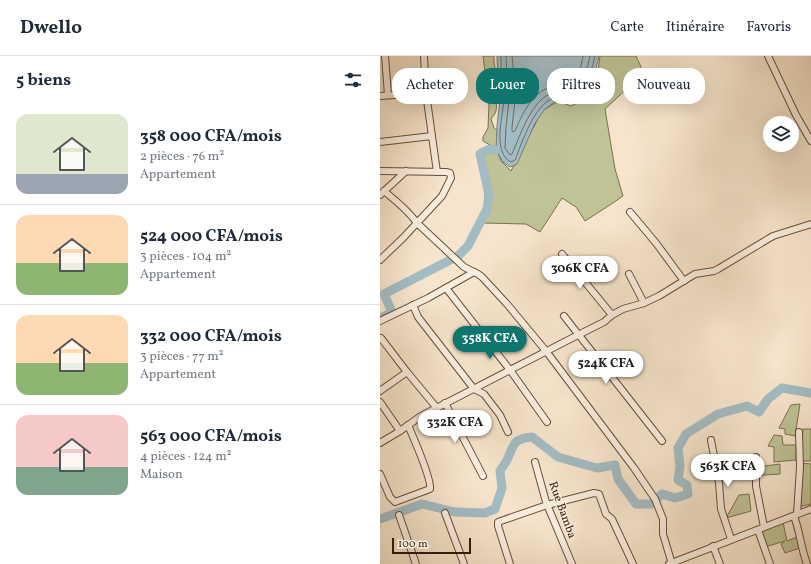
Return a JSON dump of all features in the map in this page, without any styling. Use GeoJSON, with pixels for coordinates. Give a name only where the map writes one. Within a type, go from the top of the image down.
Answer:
{"type":"FeatureCollection","features":[{"type":"Feature","properties":{"kind":"street"},"geometry":{"type":"LineString","coordinates":[[385,56],[388,95]]}},
{"type":"Feature","properties":{"kind":"street"},"geometry":{"type":"LineString","coordinates":[[424,56],[425,68]]}},
{"type":"Feature","properties":{"kind":"street"},"geometry":{"type":"LineString","coordinates":[[768,56],[796,115],[811,141]]}},
{"type":"Feature","properties":{"kind":"street"},"geometry":{"type":"LineString","coordinates":[[380,96],[392,95]]}},
{"type":"Feature","properties":{"kind":"street"},"geometry":{"type":"LineString","coordinates":[[428,104],[437,172]]}},
{"type":"Feature","properties":{"kind":"street"},"geometry":{"type":"LineString","coordinates":[[380,142],[432,136]]}},
{"type":"Feature","properties":{"kind":"street"},"geometry":{"type":"LineString","coordinates":[[380,171],[450,173],[451,178],[442,196],[403,238],[380,260]]}},
{"type":"Feature","properties":{"kind":"street"},"geometry":{"type":"LineString","coordinates":[[406,171],[382,193],[399,203],[417,223],[464,267],[482,277],[507,304],[546,351],[634,468],[655,499],[663,519],[663,534],[671,564],[713,546],[811,509]]}},
{"type":"Feature","properties":{"kind":"street"},"geometry":{"type":"LineString","coordinates":[[630,212],[656,243],[684,282]]}},
{"type":"Feature","properties":{"kind":"street"},"geometry":{"type":"LineString","coordinates":[[380,443],[436,407],[604,322],[612,315],[623,309],[644,303],[684,282],[694,274],[718,269],[773,236],[811,224]]}},
{"type":"Feature","properties":{"kind":"street"},"geometry":{"type":"LineString","coordinates":[[562,254],[612,315]]}},
{"type":"Feature","properties":{"kind":"street"},"geometry":{"type":"LineString","coordinates":[[380,321],[446,288],[474,272]]}},
{"type":"Feature","properties":{"kind":"street"},"geometry":{"type":"LineString","coordinates":[[629,274],[644,303]]}},
{"type":"Feature","properties":{"kind":"street"},"geometry":{"type":"LineString","coordinates":[[446,288],[510,370],[547,422]]}},
{"type":"Feature","properties":{"kind":"street"},"geometry":{"type":"LineString","coordinates":[[413,305],[418,317],[474,389],[484,394],[500,415],[508,432]]}},
{"type":"Feature","properties":{"kind":"street"},"geometry":{"type":"LineString","coordinates":[[564,316],[662,441]]}},
{"type":"Feature","properties":{"kind":"street"},"geometry":{"type":"LineString","coordinates":[[380,337],[436,407]]}},
{"type":"Feature","properties":{"kind":"street"},"geometry":{"type":"LineString","coordinates":[[380,391],[407,372]]}},
{"type":"Feature","properties":{"kind":"street"},"geometry":{"type":"LineString","coordinates":[[380,402],[400,431]]}},
{"type":"Feature","properties":{"kind":"street"},"geometry":{"type":"LineString","coordinates":[[445,403],[482,476]]}},
{"type":"Feature","properties":{"kind":"street"},"geometry":{"type":"LineString","coordinates":[[380,474],[390,498],[395,502],[430,489],[431,485],[408,425]]}},
{"type":"Feature","properties":{"kind":"street"},"geometry":{"type":"LineString","coordinates":[[799,432],[800,467],[795,515],[803,554],[807,564]]}},
{"type":"Feature","properties":{"kind":"street"},"geometry":{"type":"LineString","coordinates":[[711,440],[719,483],[721,509],[731,539]]}},
{"type":"Feature","properties":{"kind":"street"},"geometry":{"type":"LineString","coordinates":[[756,457],[756,486],[764,528]]}},
{"type":"Feature","properties":{"kind":"street","name":"Rue Bamba"},"geometry":{"type":"LineString","coordinates":[[535,462],[547,505],[572,564]]}},
{"type":"Feature","properties":{"kind":"street"},"geometry":{"type":"LineString","coordinates":[[510,564],[498,522],[547,505],[594,493],[598,493],[606,514],[612,519],[633,564]]}},
{"type":"Feature","properties":{"kind":"street"},"geometry":{"type":"LineString","coordinates":[[445,513],[464,564]]}},
{"type":"Feature","properties":{"kind":"street"},"geometry":{"type":"LineString","coordinates":[[399,515],[416,564]]}},
{"type":"Feature","properties":{"kind":"street"},"geometry":{"type":"LineString","coordinates":[[758,530],[770,564]]}},
{"type":"Feature","properties":{"kind":"street"},"geometry":{"type":"LineString","coordinates":[[713,546],[720,564]]}},
{"type":"Feature","properties":{"kind":"green space"},"geometry":{"type":"Polygon","coordinates":[[[483,56],[494,56],[495,68],[484,68],[483,56]]]}},
{"type":"Feature","properties":{"kind":"green space"},"geometry":{"type":"Polygon","coordinates":[[[600,56],[636,56],[641,67],[623,68],[623,92],[615,100],[615,68],[598,68],[600,56]]]}},
{"type":"Feature","properties":{"kind":"green space"},"geometry":{"type":"Polygon","coordinates":[[[489,104],[496,104],[496,111],[491,119],[494,128],[503,136],[499,147],[495,146],[501,161],[511,171],[542,111],[553,104],[566,104],[571,106],[575,104],[610,104],[605,109],[615,169],[623,196],[585,221],[576,207],[562,198],[540,232],[526,224],[484,223],[485,179],[483,160],[490,145],[483,141],[483,137],[488,128],[489,104]]]}},
{"type":"Feature","properties":{"kind":"green space"},"geometry":{"type":"Polygon","coordinates":[[[800,404],[795,436],[785,434],[785,429],[779,428],[791,405],[800,404]]]}},
{"type":"Feature","properties":{"kind":"green space"},"geometry":{"type":"Polygon","coordinates":[[[803,429],[811,429],[811,461],[800,461],[803,429]]]}},
{"type":"Feature","properties":{"kind":"green space"},"geometry":{"type":"Polygon","coordinates":[[[774,435],[782,436],[783,445],[796,445],[796,460],[774,462],[774,447],[768,446],[774,435]]]}},
{"type":"Feature","properties":{"kind":"green space"},"geometry":{"type":"Polygon","coordinates":[[[801,463],[811,464],[811,504],[798,507],[801,463]]]}},
{"type":"Feature","properties":{"kind":"green space"},"geometry":{"type":"Polygon","coordinates":[[[780,464],[780,474],[751,476],[757,467],[780,464]]]}},
{"type":"Feature","properties":{"kind":"green space"},"geometry":{"type":"Polygon","coordinates":[[[749,494],[751,511],[726,518],[739,495],[749,494]]]}},
{"type":"Feature","properties":{"kind":"green space"},"geometry":{"type":"Polygon","coordinates":[[[783,522],[787,541],[797,537],[800,548],[785,553],[781,544],[785,541],[765,547],[760,530],[783,522]]]}},
{"type":"Feature","properties":{"kind":"water"},"geometry":{"type":"Polygon","coordinates":[[[497,56],[599,56],[596,68],[547,68],[547,104],[552,104],[545,109],[535,123],[517,164],[510,167],[503,162],[496,150],[500,104],[539,104],[539,68],[498,68],[497,56]]]}},
{"type":"Feature","properties":{"kind":"waterway"},"geometry":{"type":"LineString","coordinates":[[380,319],[392,312],[384,294],[458,256],[468,246],[487,209],[489,195],[480,154],[491,149],[496,150]]}},
{"type":"Feature","properties":{"kind":"waterway"},"geometry":{"type":"LineString","coordinates":[[380,519],[422,504],[455,512],[485,513],[495,509],[502,488],[500,471],[517,441],[532,437],[558,457],[597,468],[615,465],[618,479],[636,504],[651,504],[662,494],[675,498],[688,494],[687,485],[678,480],[680,467],[678,448],[686,434],[718,414],[747,406],[759,412],[768,399],[782,388],[811,393]]}}]}
